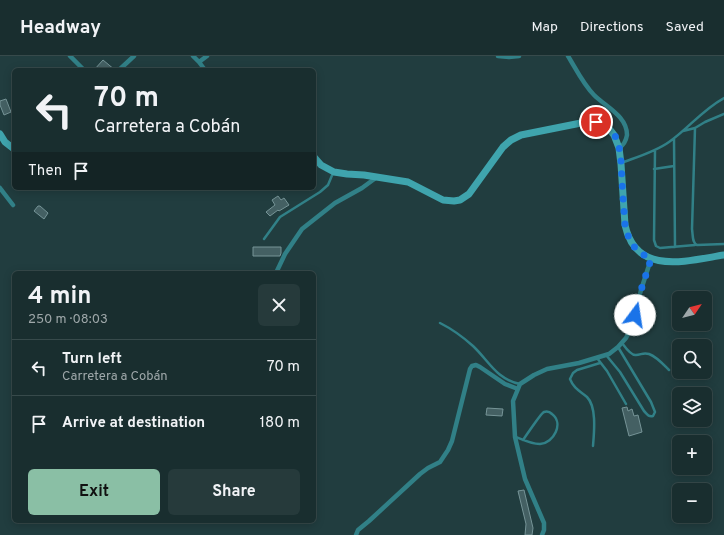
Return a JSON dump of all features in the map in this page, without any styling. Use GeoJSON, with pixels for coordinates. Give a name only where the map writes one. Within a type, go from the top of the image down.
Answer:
{"type":"FeatureCollection","features":[{"type":"Feature","properties":{"kind":"street"},"geometry":{"type":"LineString","coordinates":[[70,56],[82,68]]}},
{"type":"Feature","properties":{"kind":"street"},"geometry":{"type":"LineString","coordinates":[[121,68],[134,56]]}},
{"type":"Feature","properties":{"kind":"street"},"geometry":{"type":"LineString","coordinates":[[193,56],[200,62],[204,68]]}},
{"type":"Feature","properties":{"kind":"street"},"geometry":{"type":"LineString","coordinates":[[200,62],[207,56]]}},
{"type":"Feature","properties":{"kind":"street"},"geometry":{"type":"LineString","coordinates":[[498,56],[519,56]]}},
{"type":"Feature","properties":{"kind":"street"},"geometry":{"type":"LineString","coordinates":[[568,56],[581,79],[594,95],[619,117],[624,124],[627,134],[626,139],[623,146],[619,148]]}},
{"type":"Feature","properties":{"kind":"street"},"geometry":{"type":"LineString","coordinates":[[316,160],[321,165],[334,172],[408,182],[443,200],[454,201],[460,200],[469,194],[503,147],[511,140],[521,135],[585,122],[596,122],[611,130],[619,148],[625,225],[627,234],[636,249],[651,259],[667,262],[724,256]]}},
{"type":"Feature","properties":{"kind":"street"},"geometry":{"type":"LineString","coordinates":[[0,134],[5,142],[12,147]]}},
{"type":"Feature","properties":{"kind":"street"},"geometry":{"type":"LineString","coordinates":[[277,271],[285,254],[302,229],[335,203],[362,188],[377,177]]}},
{"type":"Feature","properties":{"kind":"street"},"geometry":{"type":"LineString","coordinates":[[0,188],[13,205]]}},
{"type":"Feature","properties":{"kind":"street"},"geometry":{"type":"LineString","coordinates":[[542,535],[544,523],[525,479],[515,437],[513,400],[519,386],[534,375],[547,369],[579,363],[609,354],[618,347],[632,328],[641,290],[651,259]]}},
{"type":"Feature","properties":{"kind":"street"},"geometry":{"type":"LineString","coordinates":[[356,535],[358,530],[420,474],[440,462],[452,441],[472,366],[476,365],[505,384],[519,386]]}},
{"type":"Feature","properties":{"kind":"lane"},"geometry":{"type":"LineString","coordinates":[[621,164],[668,144],[697,117],[724,98]]}},
{"type":"Feature","properties":{"kind":"lane"},"geometry":{"type":"LineString","coordinates":[[682,131],[695,128],[724,114]]}},
{"type":"Feature","properties":{"kind":"lane"},"geometry":{"type":"LineString","coordinates":[[695,128],[692,230],[695,245]]}},
{"type":"Feature","properties":{"kind":"lane"},"geometry":{"type":"LineString","coordinates":[[674,139],[676,247]]}},
{"type":"Feature","properties":{"kind":"lane"},"geometry":{"type":"LineString","coordinates":[[655,150],[654,240],[656,246],[660,248],[724,244]]}},
{"type":"Feature","properties":{"kind":"lane"},"geometry":{"type":"LineString","coordinates":[[654,169],[674,166]]}},
{"type":"Feature","properties":{"kind":"lane"},"geometry":{"type":"LineString","coordinates":[[264,239],[280,217],[320,192],[328,185],[334,172]]}},
{"type":"Feature","properties":{"kind":"lane"},"geometry":{"type":"LineString","coordinates":[[440,323],[452,329],[473,345],[496,372],[519,386]]}},
{"type":"Feature","properties":{"kind":"lane"},"geometry":{"type":"LineString","coordinates":[[622,342],[632,354],[636,355],[644,353],[656,357],[669,370]]}},
{"type":"Feature","properties":{"kind":"lane"},"geometry":{"type":"LineString","coordinates":[[606,355],[620,372],[644,411],[648,415],[653,416],[655,412],[651,402],[618,347]]}},
{"type":"Feature","properties":{"kind":"lane"},"geometry":{"type":"LineString","coordinates":[[596,358],[607,371],[626,404]]}},
{"type":"Feature","properties":{"kind":"lane"},"geometry":{"type":"LineString","coordinates":[[593,446],[593,409],[591,403],[588,398],[573,385],[570,379],[572,373],[577,370],[600,363]]}},
{"type":"Feature","properties":{"kind":"lane"},"geometry":{"type":"LineString","coordinates":[[515,437],[523,440],[540,444],[548,442],[555,435],[558,426],[557,419],[549,412],[544,412],[540,415],[523,440]]}},
{"type":"Feature","properties":{"kind":"building"},"geometry":{"type":"Polygon","coordinates":[[[103,60],[113,68],[96,68],[103,60]]]}},
{"type":"Feature","properties":{"kind":"building"},"geometry":{"type":"Polygon","coordinates":[[[6,99],[11,112],[4,115],[0,101],[6,99]]]}},
{"type":"Feature","properties":{"kind":"building"},"geometry":{"type":"Polygon","coordinates":[[[278,196],[281,200],[284,198],[289,205],[270,216],[266,212],[275,205],[272,200],[278,196]]]}},
{"type":"Feature","properties":{"kind":"building"},"geometry":{"type":"Polygon","coordinates":[[[38,206],[48,213],[44,219],[34,211],[38,206]]]}},
{"type":"Feature","properties":{"kind":"building"},"geometry":{"type":"Polygon","coordinates":[[[253,247],[281,247],[281,253],[280,256],[253,256],[253,247]]]}},
{"type":"Feature","properties":{"kind":"building"},"geometry":{"type":"Polygon","coordinates":[[[627,407],[628,411],[632,409],[634,416],[638,415],[642,432],[629,436],[622,408],[627,407]]]}},
{"type":"Feature","properties":{"kind":"building"},"geometry":{"type":"Polygon","coordinates":[[[487,408],[503,409],[502,416],[486,415],[487,408]]]}},
{"type":"Feature","properties":{"kind":"building"},"geometry":{"type":"Polygon","coordinates":[[[524,490],[533,528],[532,535],[525,535],[526,524],[518,491],[524,490]]]}},
{"type":"Feature","properties":{"kind":"route"},"geometry":{"type":"LineString","coordinates":[[596,122],[607,126],[611,130],[619,148],[627,234],[636,249],[651,259],[635,315]]}}]}
